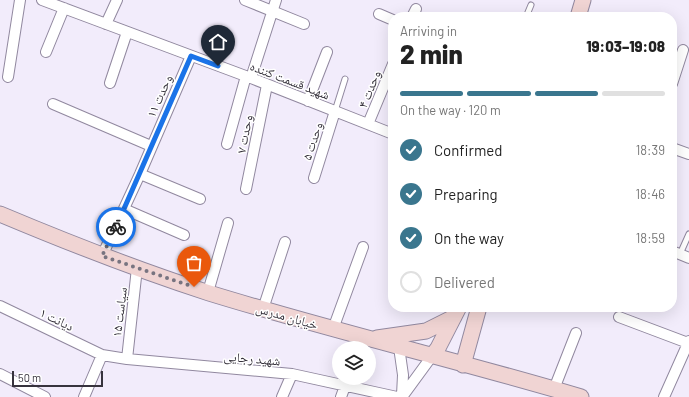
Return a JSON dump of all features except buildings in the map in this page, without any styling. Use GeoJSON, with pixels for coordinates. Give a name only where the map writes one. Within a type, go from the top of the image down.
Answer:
{"type":"FeatureCollection","features":[{"type":"Feature","properties":{"kind":"main road"},"geometry":{"type":"LineString","coordinates":[[579,12],[583,0]]}},
{"type":"Feature","properties":{"kind":"main road","name":"خیابان مدرس"},"geometry":{"type":"LineString","coordinates":[[0,214],[102,256],[208,292],[368,339],[580,397]]}},
{"type":"Feature","properties":{"kind":"main road"},"geometry":{"type":"LineString","coordinates":[[368,339],[426,331],[457,312]]}},
{"type":"Feature","properties":{"kind":"main road"},"geometry":{"type":"LineString","coordinates":[[432,356],[438,348],[457,312]]}},
{"type":"Feature","properties":{"kind":"main road"},"geometry":{"type":"LineString","coordinates":[[462,365],[478,312]]}},
{"type":"Feature","properties":{"kind":"street"},"geometry":{"type":"LineString","coordinates":[[8,77],[20,0]]}},
{"type":"Feature","properties":{"kind":"street","name":"شهید قسمت کننده"},"geometry":{"type":"LineString","coordinates":[[42,0],[267,84],[388,132]]}},
{"type":"Feature","properties":{"kind":"street"},"geometry":{"type":"LineString","coordinates":[[106,24],[117,0]]}},
{"type":"Feature","properties":{"kind":"street"},"geometry":{"type":"LineString","coordinates":[[245,0],[273,13],[304,24]]}},
{"type":"Feature","properties":{"kind":"street"},"geometry":{"type":"LineString","coordinates":[[227,144],[248,77],[273,13],[276,0]]}},
{"type":"Feature","properties":{"kind":"street"},"geometry":{"type":"LineString","coordinates":[[46,52],[64,8]]}},
{"type":"Feature","properties":{"kind":"street"},"geometry":{"type":"LineString","coordinates":[[380,14],[388,18]]}},
{"type":"Feature","properties":{"kind":"street"},"geometry":{"type":"LineString","coordinates":[[110,83],[127,32]]}},
{"type":"Feature","properties":{"kind":"street"},"geometry":{"type":"LineString","coordinates":[[677,69],[683,50]]}},
{"type":"Feature","properties":{"kind":"street"},"geometry":{"type":"LineString","coordinates":[[308,101],[327,52]]}},
{"type":"Feature","properties":{"kind":"street","name":"وحدت ۱۱"},"geometry":{"type":"LineString","coordinates":[[102,256],[140,174],[191,56]]}},
{"type":"Feature","properties":{"kind":"street","name":"وحدت ۴"},"geometry":{"type":"LineString","coordinates":[[368,124],[388,76]]}},
{"type":"Feature","properties":{"kind":"street","name":"وحدت ۷"},"geometry":{"type":"LineString","coordinates":[[246,189],[267,84]]}},
{"type":"Feature","properties":{"kind":"street"},"geometry":{"type":"LineString","coordinates":[[53,104],[152,146]]}},
{"type":"Feature","properties":{"kind":"street","name":"وحدت ۵"},"geometry":{"type":"LineString","coordinates":[[314,178],[335,111]]}},
{"type":"Feature","properties":{"kind":"street"},"geometry":{"type":"LineString","coordinates":[[677,150],[689,154]]}},
{"type":"Feature","properties":{"kind":"street"},"geometry":{"type":"LineString","coordinates":[[140,174],[200,199]]}},
{"type":"Feature","properties":{"kind":"street"},"geometry":{"type":"LineString","coordinates":[[124,209],[184,235]]}},
{"type":"Feature","properties":{"kind":"street"},"geometry":{"type":"LineString","coordinates":[[208,292],[228,223]]}},
{"type":"Feature","properties":{"kind":"street"},"geometry":{"type":"LineString","coordinates":[[263,309],[285,242]]}},
{"type":"Feature","properties":{"kind":"street"},"geometry":{"type":"LineString","coordinates":[[333,329],[363,247]]}},
{"type":"Feature","properties":{"kind":"street","name":"سیاست ۱۵"},"geometry":{"type":"LineString","coordinates":[[126,359],[137,268]]}},
{"type":"Feature","properties":{"kind":"street","name":"دیانت ۱"},"geometry":{"type":"LineString","coordinates":[[0,306],[102,355]]}},
{"type":"Feature","properties":{"kind":"street"},"geometry":{"type":"LineString","coordinates":[[619,317],[689,342],[684,362],[664,397]]}},
{"type":"Feature","properties":{"kind":"street"},"geometry":{"type":"LineString","coordinates":[[554,389],[576,333]]}},
{"type":"Feature","properties":{"kind":"street"},"geometry":{"type":"LineString","coordinates":[[399,347],[403,375],[402,397]]}},
{"type":"Feature","properties":{"kind":"street"},"geometry":{"type":"LineString","coordinates":[[84,397],[102,355]]}},
{"type":"Feature","properties":{"kind":"street","name":"شهید رجایی"},"geometry":{"type":"LineString","coordinates":[[102,355],[126,359],[292,374],[397,397]]}},
{"type":"Feature","properties":{"kind":"street"},"geometry":{"type":"LineString","coordinates":[[402,397],[432,356]]}},
{"type":"Feature","properties":{"kind":"street"},"geometry":{"type":"LineString","coordinates":[[0,374],[45,397]]}},
{"type":"Feature","properties":{"kind":"street"},"geometry":{"type":"LineString","coordinates":[[282,397],[292,374]]}},
{"type":"Feature","properties":{"kind":"street"},"geometry":{"type":"LineString","coordinates":[[341,397],[345,386]]}},
{"type":"Feature","properties":{"kind":"lane"},"geometry":{"type":"LineString","coordinates":[[528,12],[531,5]]}},
{"type":"Feature","properties":{"kind":"lane"},"geometry":{"type":"LineString","coordinates":[[335,111],[345,79]]}},
{"type":"Feature","properties":{"kind":"lane"},"geometry":{"type":"LineString","coordinates":[[680,254],[689,234]]}},
{"type":"Feature","properties":{"kind":"way so far"},"geometry":{"type":"LineString","coordinates":[[116,227],[102,256],[194,287]]}},
{"type":"Feature","properties":{"kind":"route"},"geometry":{"type":"LineString","coordinates":[[116,227],[191,56],[218,66]]}}]}
